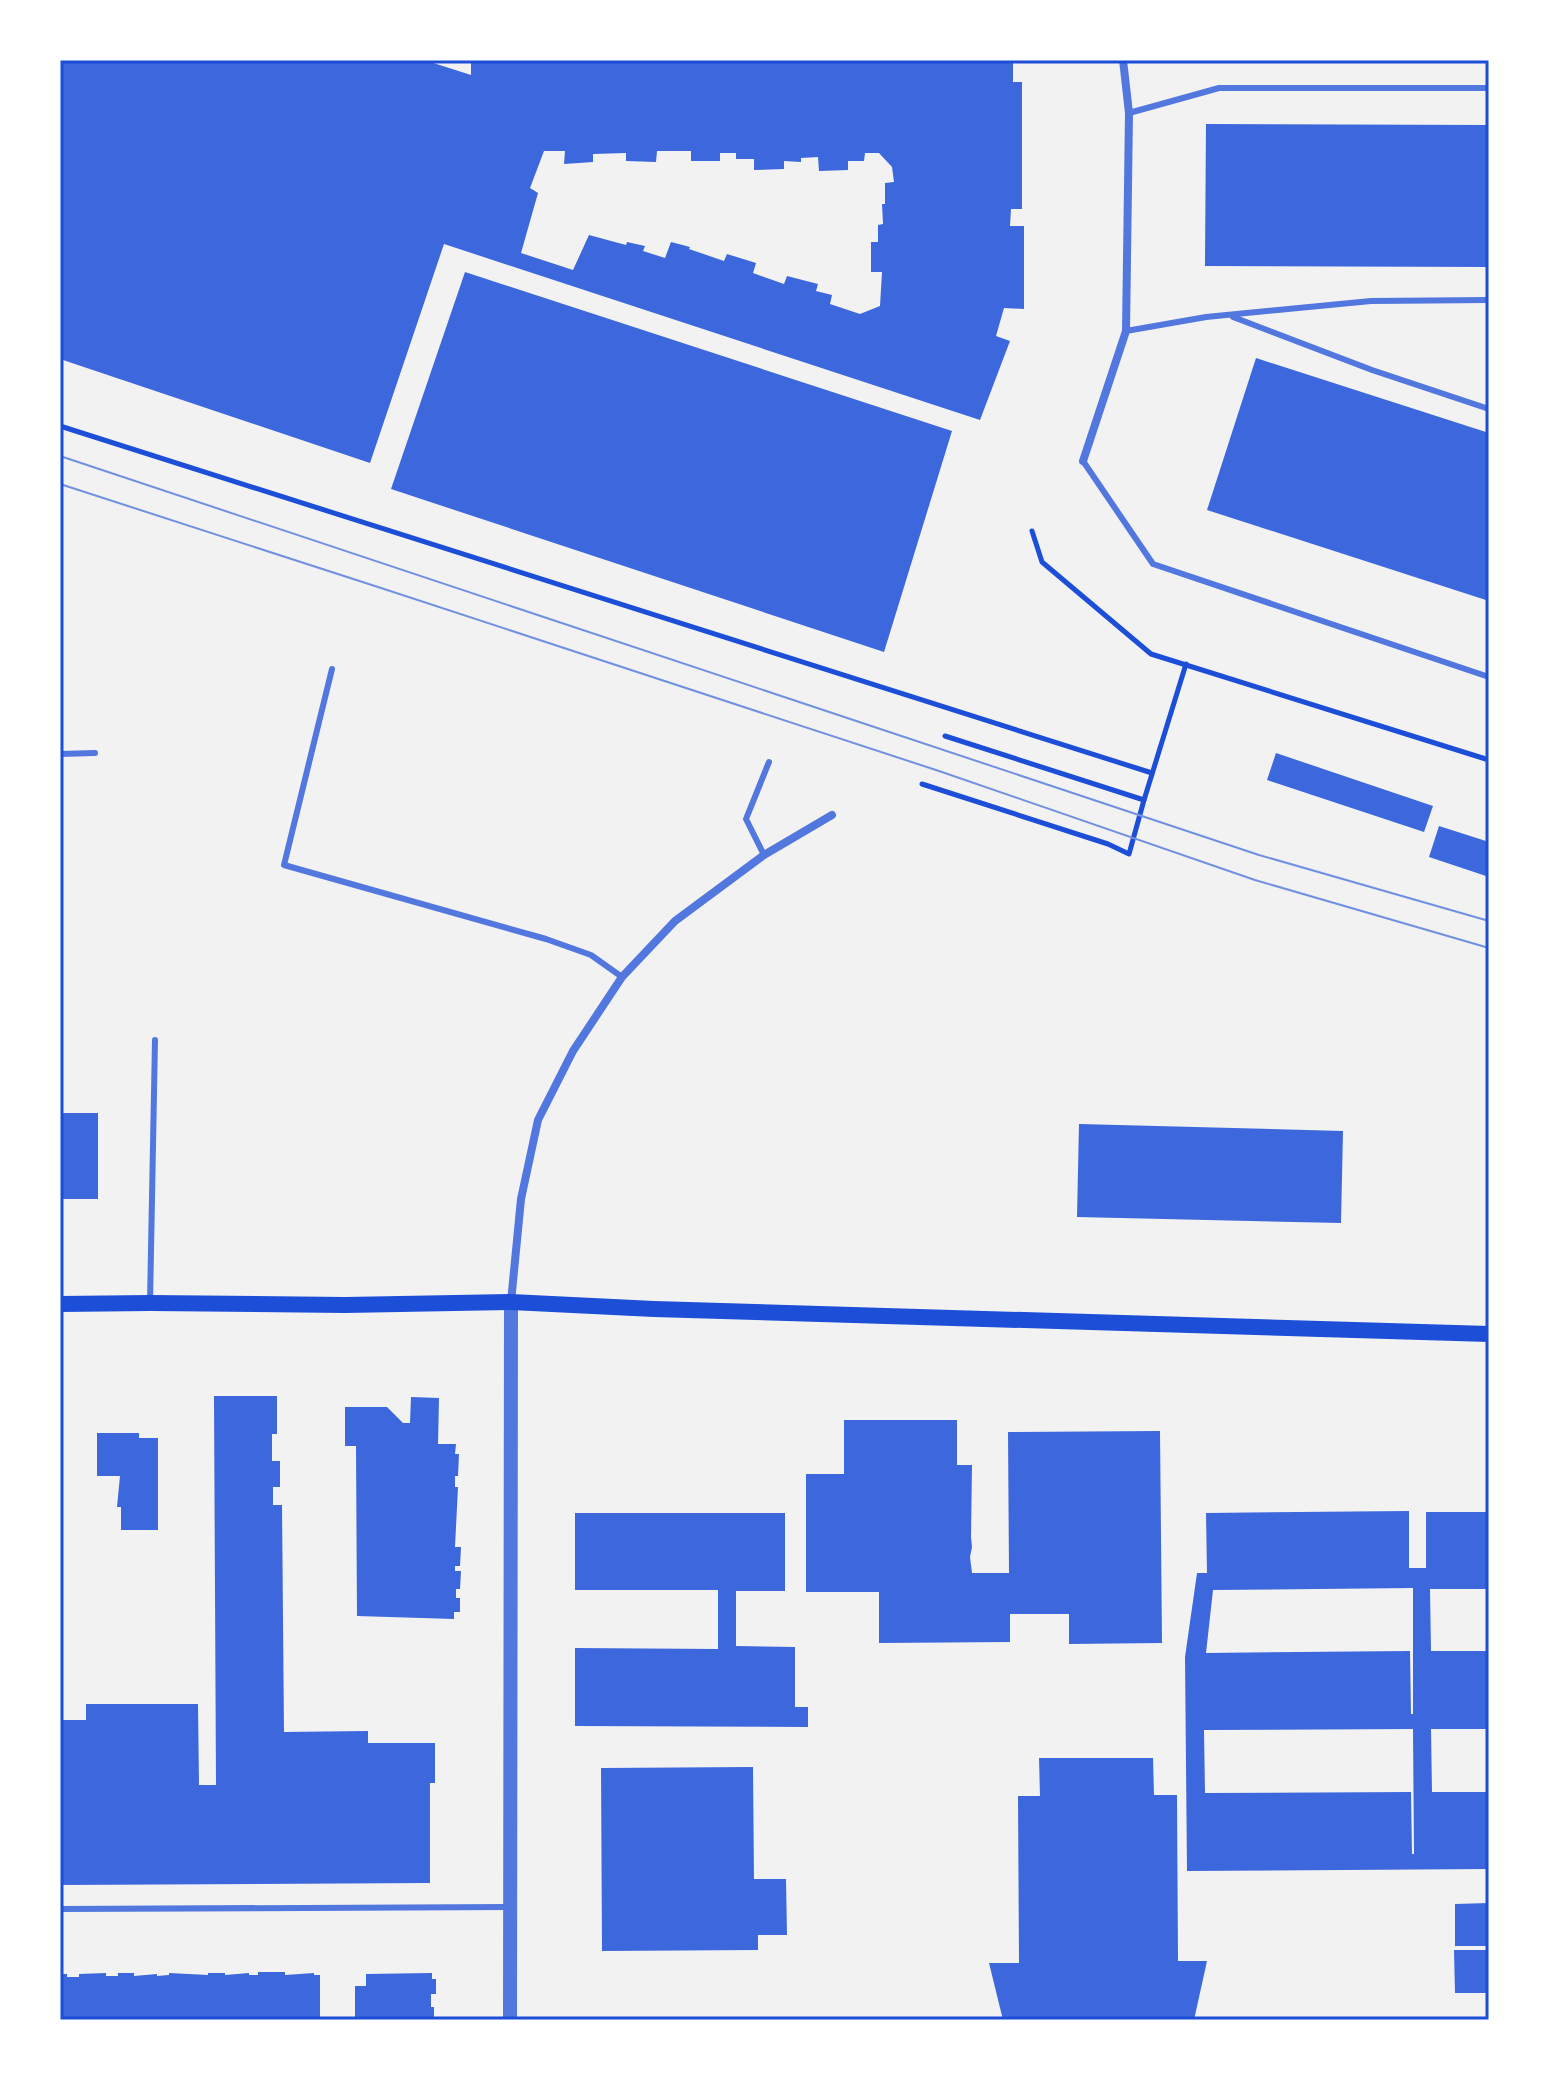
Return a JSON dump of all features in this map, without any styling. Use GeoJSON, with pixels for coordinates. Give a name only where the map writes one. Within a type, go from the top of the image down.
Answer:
{"type":"FeatureCollection","features":[{"type":"Feature","properties":{"kind":"main road"},"geometry":{"type":"LineString","coordinates":[[60,1304],[511,1302],[1489,1334]]}},
{"type":"Feature","properties":{"kind":"street"},"geometry":{"type":"LineString","coordinates":[[1083,461],[1126,331],[1129,113],[1123,60]]}},
{"type":"Feature","properties":{"kind":"street"},"geometry":{"type":"LineString","coordinates":[[510,2020],[511,1302],[521,1199],[538,1120],[573,1051],[622,977],[675,921],[764,855],[832,815]]}},
{"type":"Feature","properties":{"kind":"lane"},"geometry":{"type":"LineString","coordinates":[[1129,113],[1219,88],[1489,88]]}},
{"type":"Feature","properties":{"kind":"lane"},"geometry":{"type":"LineString","coordinates":[[1126,331],[1229,315],[1371,301],[1489,300]]}},
{"type":"Feature","properties":{"kind":"lane"},"geometry":{"type":"LineString","coordinates":[[1229,315],[1372,370],[1489,409]]}},
{"type":"Feature","properties":{"kind":"lane"},"geometry":{"type":"LineString","coordinates":[[1083,461],[1153,564],[1489,677]]}},
{"type":"Feature","properties":{"kind":"lane"},"geometry":{"type":"LineString","coordinates":[[332,669],[284,865],[546,939],[591,955],[622,977]]}},
{"type":"Feature","properties":{"kind":"lane"},"geometry":{"type":"LineString","coordinates":[[60,754],[95,753]]}},
{"type":"Feature","properties":{"kind":"lane"},"geometry":{"type":"LineString","coordinates":[[764,855],[746,819],[769,762]]}},
{"type":"Feature","properties":{"kind":"lane"},"geometry":{"type":"LineString","coordinates":[[150,1303],[155,1040]]}},
{"type":"Feature","properties":{"kind":"lane"},"geometry":{"type":"LineString","coordinates":[[60,1909],[510,1907]]}},
{"type":"Feature","properties":{"kind":"path"},"geometry":{"type":"LineString","coordinates":[[60,426],[1152,773]]}},
{"type":"Feature","properties":{"kind":"path"},"geometry":{"type":"LineString","coordinates":[[1032,531],[1042,562],[1151,654],[1489,760]]}},
{"type":"Feature","properties":{"kind":"path"},"geometry":{"type":"LineString","coordinates":[[922,784],[1108,844],[1129,854],[1186,664]]}},
{"type":"Feature","properties":{"kind":"path"},"geometry":{"type":"LineString","coordinates":[[945,736],[1144,800]]}},
{"type":"Feature","properties":{"kind":"building"},"geometry":{"type":"Polygon","coordinates":[[[60,60],[424,60],[471,75],[471,60],[1013,60],[1013,82],[1022,82],[1022,209],[1011,209],[1010,226],[1024,226],[1024,309],[1004,308],[996,336],[1010,341],[980,420],[444,244],[370,463],[60,359],[60,60]],[[544,151],[530,188],[538,193],[521,253],[573,270],[589,235],[626,245],[627,242],[645,246],[643,251],[665,258],[671,242],[724,261],[727,254],[756,263],[753,273],[784,284],[787,276],[818,284],[816,291],[832,295],[830,304],[860,314],[880,306],[882,272],[871,272],[871,242],[878,242],[878,225],[883,224],[885,183],[894,182],[892,167],[879,153],[865,153],[864,161],[848,161],[848,170],[819,171],[818,157],[801,158],[801,162],[784,161],[784,169],[754,170],[754,159],[736,159],[736,153],[720,153],[720,161],[691,161],[691,151],[657,151],[656,162],[626,161],[626,153],[593,154],[593,162],[564,164],[565,151],[544,151]]]}},
{"type":"Feature","properties":{"kind":"building"},"geometry":{"type":"Polygon","coordinates":[[[1206,124],[1489,125],[1489,267],[1205,266],[1206,124]]]}},
{"type":"Feature","properties":{"kind":"building"},"geometry":{"type":"Polygon","coordinates":[[[465,272],[952,431],[884,652],[391,489],[465,272]]]}},
{"type":"Feature","properties":{"kind":"building"},"geometry":{"type":"Polygon","coordinates":[[[1256,358],[1489,433],[1489,601],[1207,510],[1256,358]]]}},
{"type":"Feature","properties":{"kind":"building"},"geometry":{"type":"Polygon","coordinates":[[[1276,753],[1433,806],[1424,832],[1267,780],[1276,753]]]}},
{"type":"Feature","properties":{"kind":"building"},"geometry":{"type":"Polygon","coordinates":[[[1439,826],[1489,842],[1489,877],[1429,857],[1439,826]]]}},
{"type":"Feature","properties":{"kind":"building"},"geometry":{"type":"Polygon","coordinates":[[[60,1113],[98,1113],[98,1199],[60,1199],[60,1113]]]}},
{"type":"Feature","properties":{"kind":"building"},"geometry":{"type":"Polygon","coordinates":[[[1079,1124],[1343,1131],[1341,1223],[1077,1217],[1079,1124]]]}},
{"type":"Feature","properties":{"kind":"building"},"geometry":{"type":"Polygon","coordinates":[[[214,1396],[277,1396],[277,1434],[272,1434],[272,1461],[280,1461],[280,1487],[273,1487],[273,1505],[282,1505],[284,1732],[368,1731],[368,1743],[435,1743],[435,1783],[430,1783],[430,1883],[60,1885],[60,1720],[86,1720],[86,1704],[198,1704],[199,1785],[216,1785],[214,1396]]]}},
{"type":"Feature","properties":{"kind":"building"},"geometry":{"type":"Polygon","coordinates":[[[411,1397],[439,1398],[438,1444],[456,1444],[455,1454],[459,1454],[458,1476],[455,1476],[455,1487],[458,1487],[455,1547],[461,1547],[460,1566],[455,1566],[455,1571],[461,1571],[460,1589],[456,1589],[460,1612],[454,1612],[454,1619],[357,1616],[356,1446],[345,1446],[345,1407],[387,1407],[403,1423],[410,1423],[411,1397]]]}},
{"type":"Feature","properties":{"kind":"building"},"geometry":{"type":"Polygon","coordinates":[[[844,1420],[957,1420],[957,1465],[972,1465],[972,1573],[1009,1573],[1008,1432],[1160,1431],[1162,1643],[1069,1644],[1069,1614],[1010,1614],[1010,1642],[879,1643],[879,1592],[806,1592],[806,1474],[844,1474],[844,1420]]]}},
{"type":"Feature","properties":{"kind":"building"},"geometry":{"type":"Polygon","coordinates":[[[97,1433],[139,1433],[139,1438],[158,1438],[158,1530],[121,1530],[121,1507],[117,1507],[120,1476],[97,1476],[97,1433]]]}},
{"type":"Feature","properties":{"kind":"building"},"geometry":{"type":"Polygon","coordinates":[[[1409,1511],[1409,1568],[1426,1568],[1426,1512],[1489,1512],[1489,1589],[1430,1589],[1431,1651],[1489,1651],[1489,1729],[1431,1729],[1432,1792],[1489,1792],[1489,1869],[1187,1871],[1185,1657],[1197,1573],[1207,1573],[1206,1513],[1409,1511]],[[1413,1588],[1213,1590],[1206,1653],[1410,1651],[1413,1714],[1413,1588]],[[1413,1729],[1204,1730],[1205,1793],[1411,1792],[1414,1854],[1413,1729]]]}},
{"type":"Feature","properties":{"kind":"building"},"geometry":{"type":"Polygon","coordinates":[[[575,1513],[785,1513],[785,1591],[736,1591],[736,1646],[795,1647],[795,1707],[808,1707],[808,1727],[575,1726],[575,1648],[718,1649],[718,1590],[575,1590],[575,1513]]]}},
{"type":"Feature","properties":{"kind":"building"},"geometry":{"type":"Polygon","coordinates":[[[1039,1758],[1153,1758],[1154,1795],[1177,1795],[1178,1961],[1207,1961],[1194,2020],[1003,2020],[989,1963],[1019,1963],[1018,1796],[1040,1796],[1039,1758]]]}},
{"type":"Feature","properties":{"kind":"building"},"geometry":{"type":"Polygon","coordinates":[[[753,1767],[754,1879],[786,1879],[787,1935],[758,1935],[758,1950],[602,1951],[601,1768],[753,1767]]]}},
{"type":"Feature","properties":{"kind":"building"},"geometry":{"type":"Polygon","coordinates":[[[1489,1903],[1489,1946],[1455,1946],[1455,1904],[1489,1903]]]}},
{"type":"Feature","properties":{"kind":"building"},"geometry":{"type":"Polygon","coordinates":[[[1454,1950],[1489,1950],[1489,1993],[1455,1993],[1454,1950]]]}},
{"type":"Feature","properties":{"kind":"building"},"geometry":{"type":"Polygon","coordinates":[[[258,1972],[320,1975],[320,2020],[60,2020],[60,1974],[79,1977],[79,1974],[106,1973],[106,1976],[134,1973],[134,1976],[157,1976],[169,1973],[258,1975],[258,1972]]]}},
{"type":"Feature","properties":{"kind":"building"},"geometry":{"type":"Polygon","coordinates":[[[432,1973],[432,1979],[436,1979],[436,1994],[431,1994],[434,2019],[355,2020],[355,1986],[366,1986],[366,1974],[432,1973]]]}},
{"type":"Feature","properties":{"kind":"tram line"},"geometry":{"type":"LineString","coordinates":[[60,456],[1259,855],[1489,921]]}},
{"type":"Feature","properties":{"kind":"tram line"},"geometry":{"type":"LineString","coordinates":[[60,484],[939,771],[1255,880],[1489,948]]}}]}
